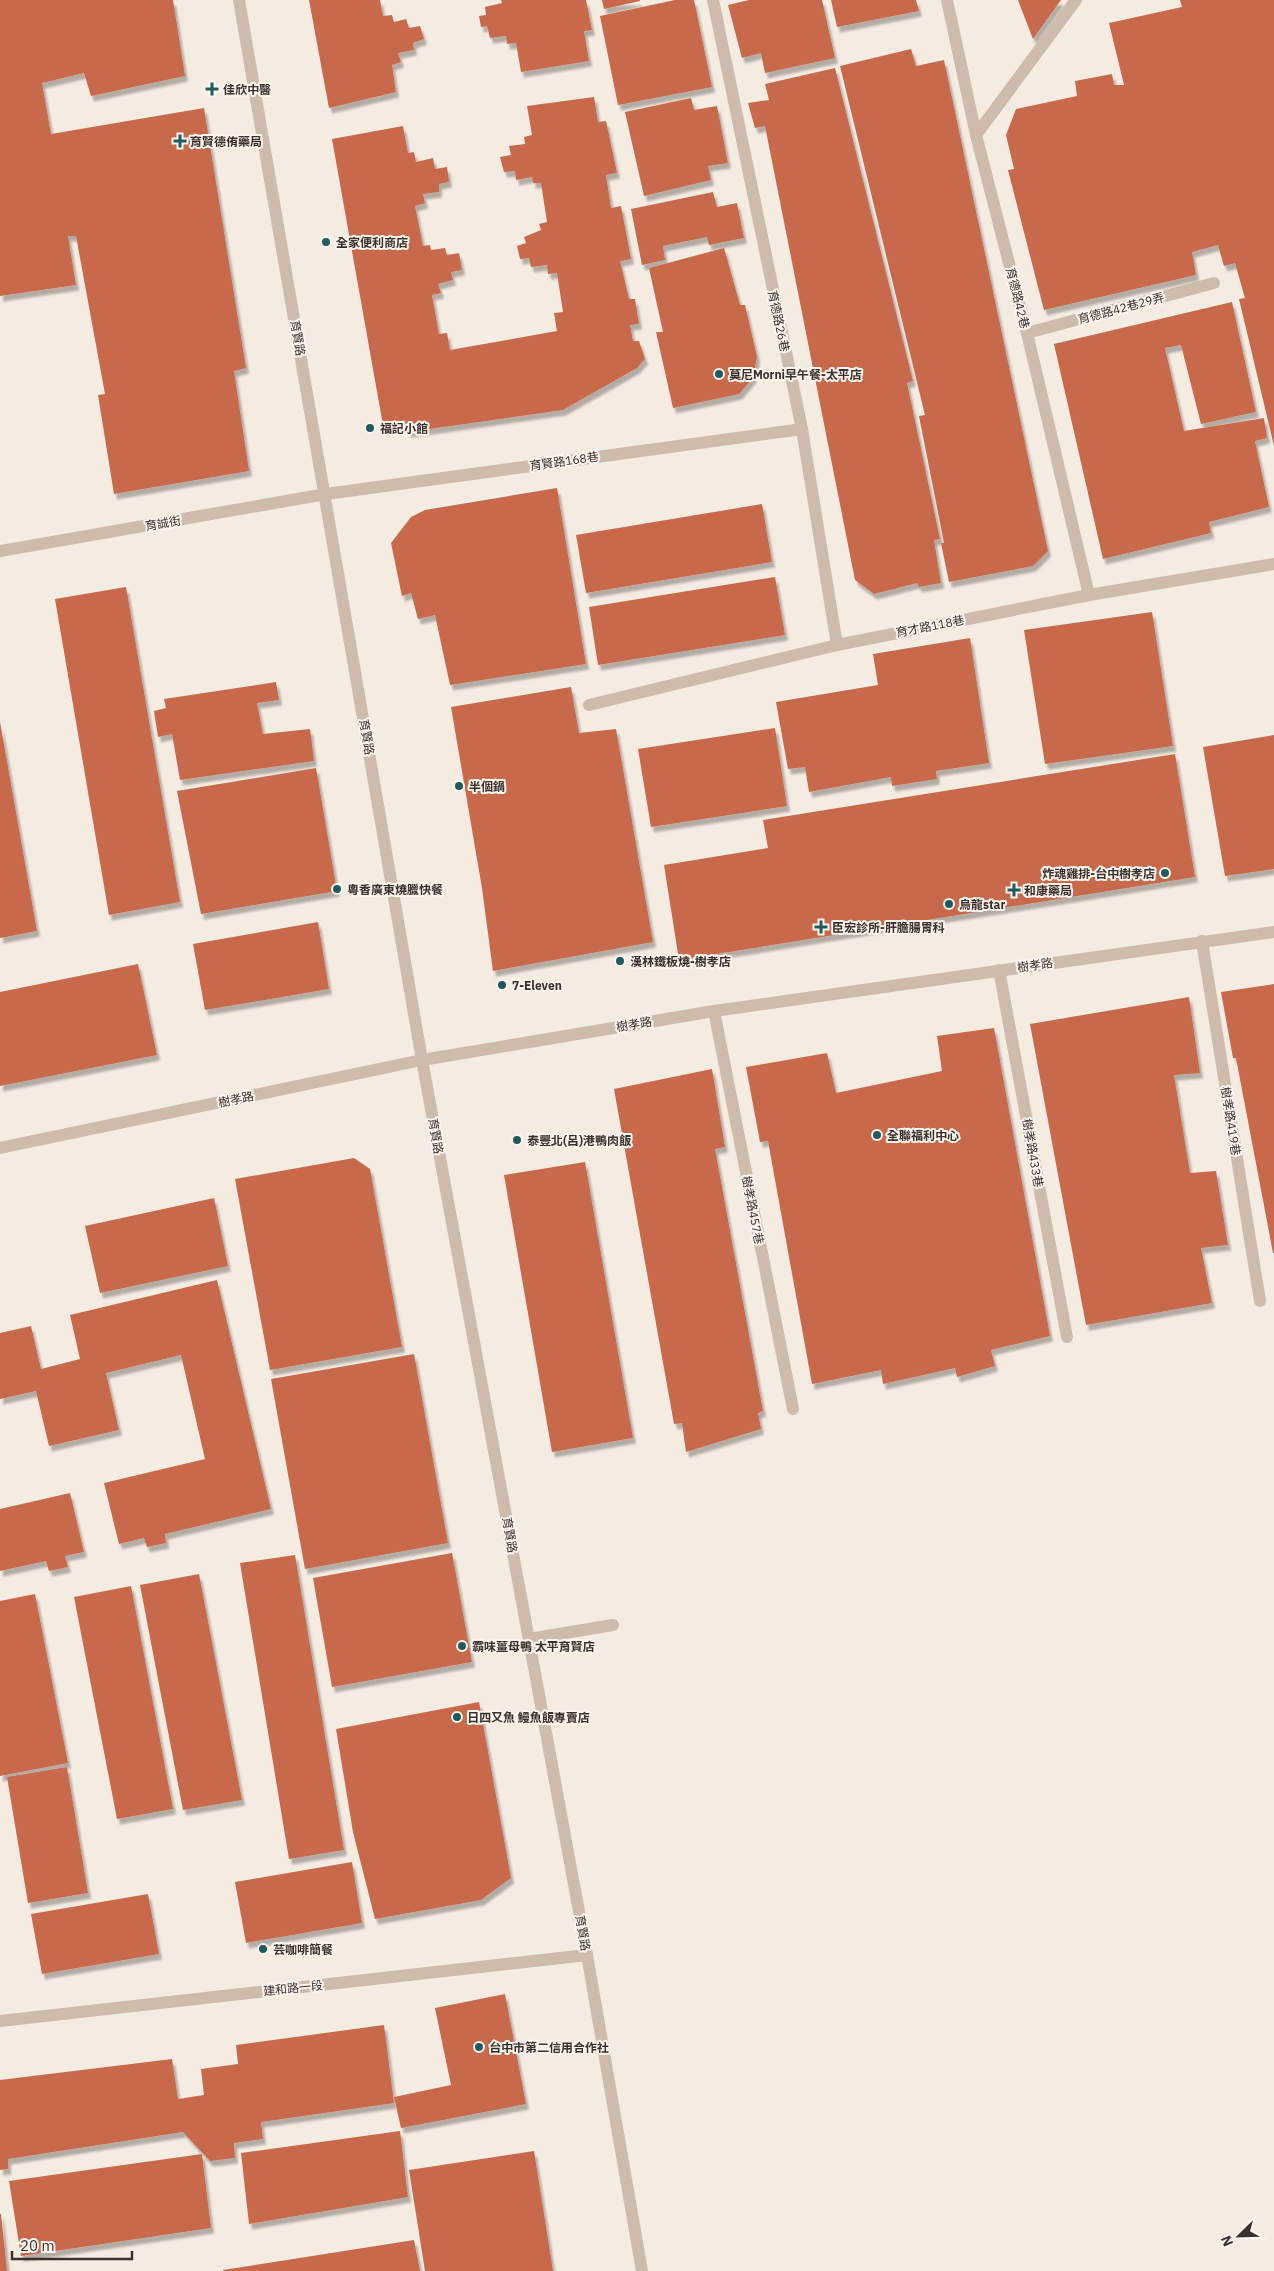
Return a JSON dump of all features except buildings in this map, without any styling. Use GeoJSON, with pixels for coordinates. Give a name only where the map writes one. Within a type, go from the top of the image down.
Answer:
{"type":"FeatureCollection","features":[{"type":"Feature","properties":{"kind":"street","name":"育賢路"},"geometry":{"type":"LineString","coordinates":[[239,0],[326,494],[422,1060],[587,1955],[642,2271]]}},
{"type":"Feature","properties":{"kind":"street","name":"育德路26巷"},"geometry":{"type":"LineString","coordinates":[[712,0],[802,429],[837,645]]}},
{"type":"Feature","properties":{"kind":"street","name":"育德路42巷"},"geometry":{"type":"LineString","coordinates":[[947,0],[976,135],[1027,333],[1089,595]]}},
{"type":"Feature","properties":{"kind":"street"},"geometry":{"type":"LineString","coordinates":[[976,135],[1076,0]]}},
{"type":"Feature","properties":{"kind":"street","name":"育德路42巷29弄"},"geometry":{"type":"LineString","coordinates":[[1027,333],[1214,283]]}},
{"type":"Feature","properties":{"kind":"street","name":"育賢路168巷"},"geometry":{"type":"LineString","coordinates":[[326,494],[802,429]]}},
{"type":"Feature","properties":{"kind":"street","name":"育誠街"},"geometry":{"type":"LineString","coordinates":[[0,551],[326,494]]}},
{"type":"Feature","properties":{"kind":"street","name":"育才路118巷"},"geometry":{"type":"LineString","coordinates":[[588,705],[837,645],[1089,595],[1274,564]]}},
{"type":"Feature","properties":{"kind":"street","name":"樹孝路"},"geometry":{"type":"LineString","coordinates":[[0,1148],[422,1060],[714,1011],[1274,932]]}},
{"type":"Feature","properties":{"kind":"street","name":"樹孝路419巷"},"geometry":{"type":"LineString","coordinates":[[1202,941],[1260,1300]]}},
{"type":"Feature","properties":{"kind":"street","name":"樹孝路433巷"},"geometry":{"type":"LineString","coordinates":[[999,970],[1067,1337]]}},
{"type":"Feature","properties":{"kind":"street","name":"樹孝路457巷"},"geometry":{"type":"LineString","coordinates":[[714,1011],[793,1409]]}},
{"type":"Feature","properties":{"kind":"street"},"geometry":{"type":"LineString","coordinates":[[529,1638],[613,1625]]}},
{"type":"Feature","properties":{"kind":"street","name":"建和路一段"},"geometry":{"type":"LineString","coordinates":[[0,2021],[587,1955]]}},
{"type":"Feature","properties":{"kind":"place","name":"佳欣中醫"},"geometry":{"type":"Point","coordinates":[212,89]}},
{"type":"Feature","properties":{"kind":"place","name":"育賢德侑藥局"},"geometry":{"type":"Point","coordinates":[180,141]}},
{"type":"Feature","properties":{"kind":"place","name":"全家便利商店"},"geometry":{"type":"Point","coordinates":[326,242]}},
{"type":"Feature","properties":{"kind":"place","name":"莫尼Morni早午餐-太平店"},"geometry":{"type":"Point","coordinates":[719,374]}},
{"type":"Feature","properties":{"kind":"place","name":"福記小館"},"geometry":{"type":"Point","coordinates":[370,428]}},
{"type":"Feature","properties":{"kind":"place","name":"半個鍋"},"geometry":{"type":"Point","coordinates":[459,786]}},
{"type":"Feature","properties":{"kind":"place","name":"炸魂雞排-台中樹孝店"},"geometry":{"type":"Point","coordinates":[1165,873]}},
{"type":"Feature","properties":{"kind":"place","name":"粵香廣東燒臘快餐"},"geometry":{"type":"Point","coordinates":[337,889]}},
{"type":"Feature","properties":{"kind":"place","name":"和康藥局"},"geometry":{"type":"Point","coordinates":[1014,890]}},
{"type":"Feature","properties":{"kind":"place","name":"烏龍star"},"geometry":{"type":"Point","coordinates":[949,904]}},
{"type":"Feature","properties":{"kind":"place","name":"臣宏診所-肝膽腸胃科"},"geometry":{"type":"Point","coordinates":[821,927]}},
{"type":"Feature","properties":{"kind":"place","name":"漢林鐵板燒-樹孝店"},"geometry":{"type":"Point","coordinates":[620,961]}},
{"type":"Feature","properties":{"kind":"place","name":"7-Eleven"},"geometry":{"type":"Point","coordinates":[502,985]}},
{"type":"Feature","properties":{"kind":"place","name":"全聯福利中心"},"geometry":{"type":"Point","coordinates":[877,1135]}},
{"type":"Feature","properties":{"kind":"place","name":"泰豐北(呂)港鴨肉飯"},"geometry":{"type":"Point","coordinates":[517,1140]}},
{"type":"Feature","properties":{"kind":"place","name":"霸味薑母鴨 太平育賢店"},"geometry":{"type":"Point","coordinates":[462,1646]}},
{"type":"Feature","properties":{"kind":"place","name":"日四又魚 鰻魚飯專賣店"},"geometry":{"type":"Point","coordinates":[457,1717]}},
{"type":"Feature","properties":{"kind":"place","name":"芸咖啡簡餐"},"geometry":{"type":"Point","coordinates":[263,1949]}},
{"type":"Feature","properties":{"kind":"place","name":"台中市第二信用合作社"},"geometry":{"type":"Point","coordinates":[479,2047]}}]}
